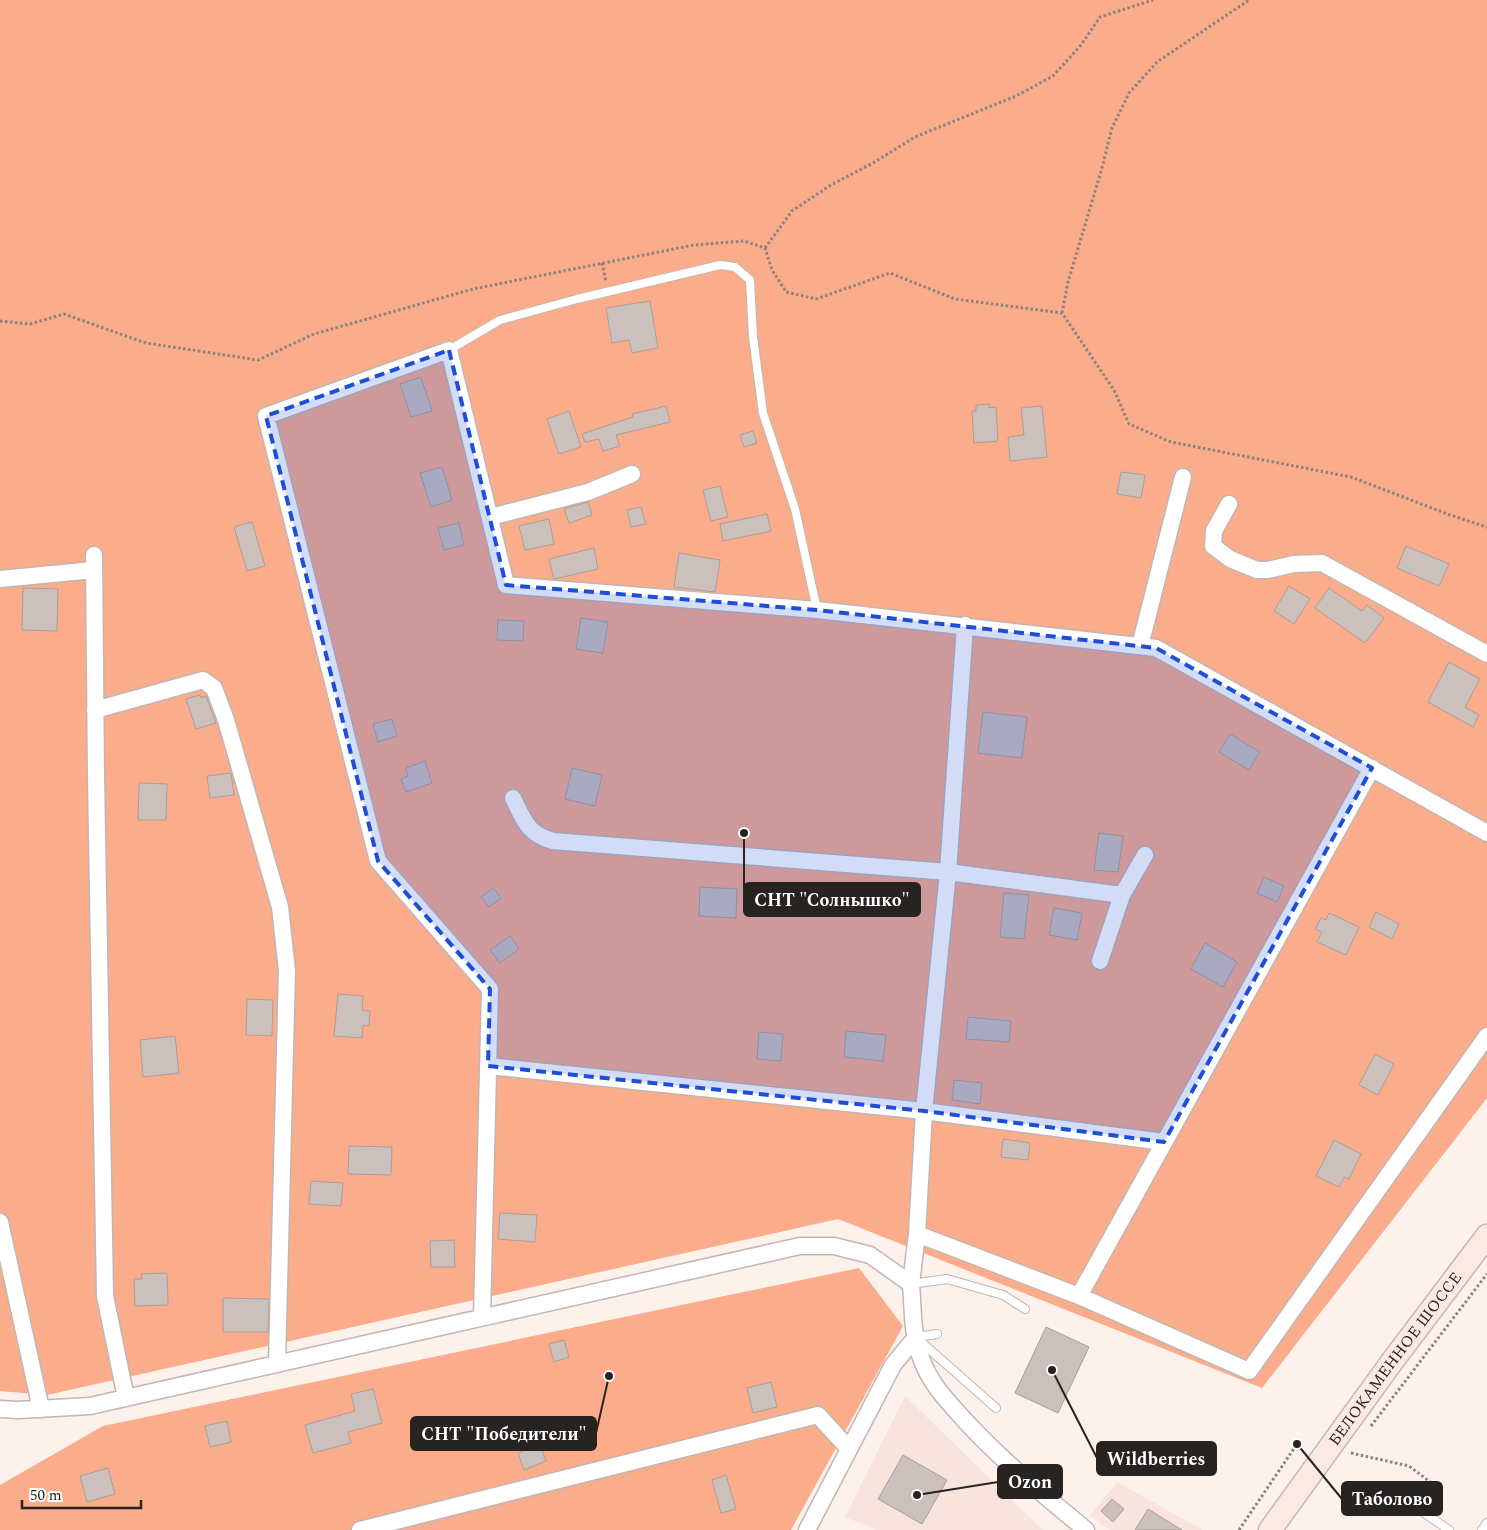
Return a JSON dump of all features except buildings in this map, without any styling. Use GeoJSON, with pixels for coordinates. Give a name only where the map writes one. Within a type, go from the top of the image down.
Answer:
{"type":"FeatureCollection","features":[{"type":"Feature","properties":{"kind":"main road","name":"БЕЛОКАМЕННОЕ ШОССЕ"},"geometry":{"type":"LineString","coordinates":[[1270,1530],[1391,1363],[1487,1236]]}},
{"type":"Feature","properties":{"kind":"street"},"geometry":{"type":"LineString","coordinates":[[482,1318],[490,989],[378,861],[266,416],[449,350],[506,585],[817,610],[965,625],[1156,648],[1487,833]]}},
{"type":"Feature","properties":{"kind":"street"},"geometry":{"type":"LineString","coordinates":[[490,517],[588,492],[632,474]]}},
{"type":"Feature","properties":{"kind":"street"},"geometry":{"type":"LineString","coordinates":[[1140,646],[1183,477]]}},
{"type":"Feature","properties":{"kind":"street"},"geometry":{"type":"LineString","coordinates":[[1229,504],[1214,531],[1213,546],[1230,559],[1257,570],[1268,570],[1294,564],[1322,563],[1487,654]]}},
{"type":"Feature","properties":{"kind":"street"},"geometry":{"type":"LineString","coordinates":[[0,579],[94,563],[105,1296],[126,1398]]}},
{"type":"Feature","properties":{"kind":"street"},"geometry":{"type":"LineString","coordinates":[[965,625],[948,872],[924,1111],[917,1234],[912,1284],[916,1337],[919,1354],[929,1378],[949,1403],[985,1442],[1027,1481],[1086,1530]]}},
{"type":"Feature","properties":{"kind":"street"},"geometry":{"type":"LineString","coordinates":[[96,710],[203,680],[214,688],[226,720],[280,907],[287,971],[276,1364]]}},
{"type":"Feature","properties":{"kind":"street"},"geometry":{"type":"LineString","coordinates":[[1079,1296],[1372,768]]}},
{"type":"Feature","properties":{"kind":"street"},"geometry":{"type":"LineString","coordinates":[[512,798],[529,829],[541,838],[553,841],[948,872],[1122,895]]}},
{"type":"Feature","properties":{"kind":"street"},"geometry":{"type":"LineString","coordinates":[[1100,961],[1122,895],[1145,855]]}},
{"type":"Feature","properties":{"kind":"street"},"geometry":{"type":"LineString","coordinates":[[917,1234],[1079,1296],[1249,1370],[1487,1036]]}},
{"type":"Feature","properties":{"kind":"street"},"geometry":{"type":"LineString","coordinates":[[488,1066],[924,1111],[1164,1142]]}},
{"type":"Feature","properties":{"kind":"street"},"geometry":{"type":"LineString","coordinates":[[0,1222],[41,1409]]}},
{"type":"Feature","properties":{"kind":"street"},"geometry":{"type":"LineString","coordinates":[[0,1409],[90,1406],[800,1246],[834,1246],[870,1255],[912,1284]]}},
{"type":"Feature","properties":{"kind":"street"},"geometry":{"type":"LineString","coordinates":[[807,1530],[893,1365],[916,1337]]}},
{"type":"Feature","properties":{"kind":"street"},"geometry":{"type":"LineString","coordinates":[[360,1530],[818,1415],[849,1449]]}},
{"type":"Feature","properties":{"kind":"lane"},"geometry":{"type":"LineString","coordinates":[[449,350],[500,320],[720,265],[736,267],[750,280],[753,337],[763,413],[795,509],[817,610]]}},
{"type":"Feature","properties":{"kind":"lane"},"geometry":{"type":"LineString","coordinates":[[912,1284],[947,1278],[1003,1295],[1025,1309]]}},
{"type":"Feature","properties":{"kind":"lane"},"geometry":{"type":"LineString","coordinates":[[916,1337],[936,1334]]}},
{"type":"Feature","properties":{"kind":"lane"},"geometry":{"type":"LineString","coordinates":[[916,1337],[996,1408]]}},
{"type":"Feature","properties":{"kind":"lane"},"geometry":{"type":"LineString","coordinates":[[1420,1510],[1449,1530]]}},
{"type":"Feature","properties":{"kind":"lane"},"geometry":{"type":"LineString","coordinates":[[1482,1530],[1487,1524]]}},
{"type":"Feature","properties":{"kind":"path"},"geometry":{"type":"LineString","coordinates":[[765,248],[792,211],[831,185],[873,163],[915,137],[1016,96],[1053,76],[1081,45],[1100,17],[1153,0]]}},
{"type":"Feature","properties":{"kind":"path"},"geometry":{"type":"LineString","coordinates":[[1062,313],[1068,282],[1112,128],[1129,93],[1157,62],[1249,0]]}},
{"type":"Feature","properties":{"kind":"path"},"geometry":{"type":"LineString","coordinates":[[602,263],[608,292]]}},
{"type":"Feature","properties":{"kind":"path"},"geometry":{"type":"LineString","coordinates":[[1367,1431],[1487,1274]]}},
{"type":"Feature","properties":{"kind":"path"},"geometry":{"type":"LineString","coordinates":[[1239,1530],[1297,1444]]}},
{"type":"Feature","properties":{"kind":"path"},"geometry":{"type":"LineString","coordinates":[[1345,1460],[1356,1446]]}},
{"type":"Feature","properties":{"kind":"path"},"geometry":{"type":"LineString","coordinates":[[1351,1452],[1409,1466],[1438,1487]]}},
{"type":"Feature","properties":{"kind":"highlighted area"},"geometry":{"type":"Polygon","coordinates":[[[449,350],[506,585],[817,610],[1156,648],[1372,768],[1164,1142],[924,1111],[488,1066],[490,989],[378,861],[266,416],[449,350]]]}},
{"type":"Feature","properties":{"kind":"shaded area"},"geometry":{"type":"Polygon","coordinates":[[[0,0],[1487,0],[1487,1098],[1262,1388],[838,1219],[47,1395],[0,1391],[0,0]]]}},
{"type":"Feature","properties":{"kind":"shaded area"},"geometry":{"type":"Polygon","coordinates":[[[859,1268],[903,1326],[791,1530],[0,1530],[0,1485],[103,1426],[859,1268]]]}},
{"type":"Feature","properties":{"kind":"shaded area"},"geometry":{"type":"Polygon","coordinates":[[[905,1396],[1043,1530],[876,1530],[845,1517],[905,1396]]]}},
{"type":"Feature","properties":{"kind":"shaded area"},"geometry":{"type":"Polygon","coordinates":[[[1117,1482],[1203,1530],[1110,1530],[1090,1516],[1117,1482]]]}},
{"type":"Feature","properties":{"kind":"place","name":"СНТ \"Солнышко\""},"geometry":{"type":"Point","coordinates":[744,833]}},
{"type":"Feature","properties":{"kind":"place","name":"Wildberries"},"geometry":{"type":"Point","coordinates":[1052,1370]}},
{"type":"Feature","properties":{"kind":"place","name":"СНТ \"Победители\""},"geometry":{"type":"Point","coordinates":[609,1376]}},
{"type":"Feature","properties":{"kind":"place","name":"Таболово"},"geometry":{"type":"Point","coordinates":[1297,1444]}},
{"type":"Feature","properties":{"kind":"place","name":"Ozon"},"geometry":{"type":"Point","coordinates":[917,1495]}}]}
